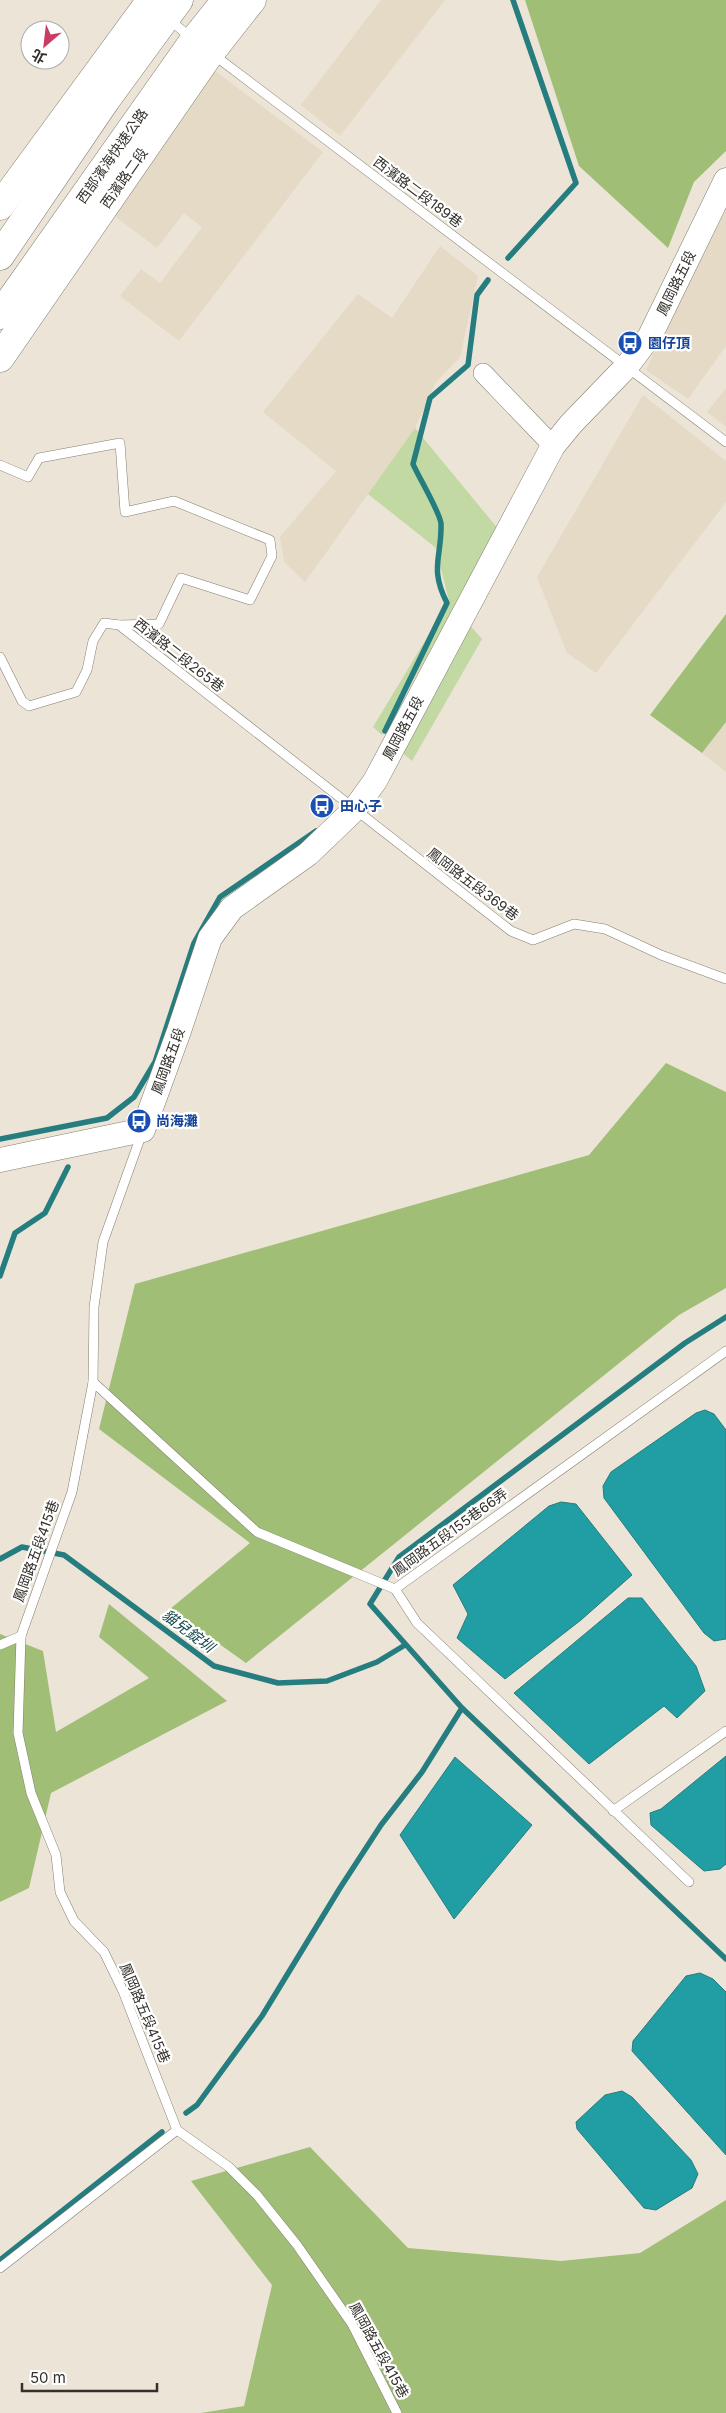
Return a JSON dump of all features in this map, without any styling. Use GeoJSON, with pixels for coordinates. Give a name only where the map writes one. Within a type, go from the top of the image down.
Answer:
{"type":"FeatureCollection","features":[{"type":"Feature","properties":{"kind":"main road","name":"西部濱海快速公路"},"geometry":{"type":"LineString","coordinates":[[0,315],[202,46],[226,0]]}},
{"type":"Feature","properties":{"kind":"main road","name":"西濱路二段"},"geometry":{"type":"LineString","coordinates":[[0,358],[202,46],[252,0]]}},
{"type":"Feature","properties":{"kind":"main road"},"geometry":{"type":"LineString","coordinates":[[0,206],[158,6]]}},
{"type":"Feature","properties":{"kind":"main road"},"geometry":{"type":"LineString","coordinates":[[0,256],[106,100],[158,6]]}},
{"type":"Feature","properties":{"kind":"street","name":"鳳岡路五段"},"geometry":{"type":"LineString","coordinates":[[142,1130],[210,938],[232,908],[308,854],[354,810],[375,780],[553,446],[571,424],[627,366],[650,336],[726,180]]}},
{"type":"Feature","properties":{"kind":"street"},"geometry":{"type":"LineString","coordinates":[[483,373],[553,446]]}},
{"type":"Feature","properties":{"kind":"street"},"geometry":{"type":"LineString","coordinates":[[0,1160],[142,1130]]}},
{"type":"Feature","properties":{"kind":"lane","name":"西濱路二段189巷"},"geometry":{"type":"LineString","coordinates":[[158,6],[202,46],[726,442]]}},
{"type":"Feature","properties":{"kind":"lane"},"geometry":{"type":"LineString","coordinates":[[0,465],[28,477],[39,458],[120,443],[125,512],[174,501],[270,540],[272,556],[250,600],[181,578],[159,624],[119,625]]}},
{"type":"Feature","properties":{"kind":"lane","name":"西濱路二段265巷"},"geometry":{"type":"LineString","coordinates":[[0,657],[22,701],[30,706],[76,692],[88,670],[93,641],[104,623],[119,625],[354,810]]}},
{"type":"Feature","properties":{"kind":"lane","name":"鳳岡路五段369巷"},"geometry":{"type":"LineString","coordinates":[[354,810],[511,931],[533,940],[574,924],[605,929],[661,955],[726,980]]}},
{"type":"Feature","properties":{"kind":"lane","name":"鳳岡路五段415巷"},"geometry":{"type":"LineString","coordinates":[[142,1130],[104,1242],[94,1307],[94,1382],[72,1492],[22,1636],[18,1733],[31,1793],[56,1855],[60,1892],[74,1921],[104,1952],[119,1983],[177,2130],[229,2167],[257,2195],[297,2245],[352,2324],[397,2413]]}},
{"type":"Feature","properties":{"kind":"lane","name":"鳳岡路五段155巷66弄"},"geometry":{"type":"LineString","coordinates":[[94,1382],[257,1532],[395,1589],[534,1487],[726,1351]]}},
{"type":"Feature","properties":{"kind":"lane"},"geometry":{"type":"LineString","coordinates":[[395,1589],[417,1623],[689,1882]]}},
{"type":"Feature","properties":{"kind":"lane"},"geometry":{"type":"LineString","coordinates":[[0,1645],[22,1636]]}},
{"type":"Feature","properties":{"kind":"lane"},"geometry":{"type":"LineString","coordinates":[[613,1811],[726,1732]]}},
{"type":"Feature","properties":{"kind":"lane"},"geometry":{"type":"LineString","coordinates":[[0,2268],[177,2130]]}},
{"type":"Feature","properties":{"kind":"shaded area"},"geometry":{"type":"Polygon","coordinates":[[[381,0],[445,0],[340,136],[301,105],[381,0]]]}},
{"type":"Feature","properties":{"kind":"shaded area"},"geometry":{"type":"Polygon","coordinates":[[[215,71],[323,152],[179,341],[120,296],[141,269],[160,283],[202,227],[184,213],[157,248],[108,211],[215,71]]]}},
{"type":"Feature","properties":{"kind":"shaded area"},"geometry":{"type":"Polygon","coordinates":[[[726,200],[726,346],[688,399],[646,370],[726,200]]]}},
{"type":"Feature","properties":{"kind":"shaded area"},"geometry":{"type":"Polygon","coordinates":[[[440,246],[478,276],[460,357],[436,382],[415,428],[305,582],[284,562],[280,537],[336,471],[263,412],[358,294],[392,318],[440,246]]]}},
{"type":"Feature","properties":{"kind":"shaded area"},"geometry":{"type":"Polygon","coordinates":[[[726,388],[726,427],[707,412],[726,388]]]}},
{"type":"Feature","properties":{"kind":"shaded area"},"geometry":{"type":"Polygon","coordinates":[[[643,395],[726,461],[726,502],[596,673],[567,653],[537,577],[643,395]]]}},
{"type":"Feature","properties":{"kind":"shaded area"},"geometry":{"type":"Polygon","coordinates":[[[726,722],[726,772],[702,753],[726,722]]]}},
{"type":"Feature","properties":{"kind":"green space"},"geometry":{"type":"Polygon","coordinates":[[[525,0],[726,0],[726,151],[694,182],[668,248],[579,166],[525,0]]]}},
{"type":"Feature","properties":{"kind":"green space"},"geometry":{"type":"Polygon","coordinates":[[[415,428],[499,530],[382,735],[373,727],[449,601],[436,548],[368,494],[415,428]]]}},
{"type":"Feature","properties":{"kind":"green space"},"geometry":{"type":"Polygon","coordinates":[[[726,614],[726,722],[702,753],[650,715],[726,614]]]}},
{"type":"Feature","properties":{"kind":"green space"},"geometry":{"type":"Polygon","coordinates":[[[467,622],[482,639],[412,761],[398,749],[467,622]]]}},
{"type":"Feature","properties":{"kind":"green space"},"geometry":{"type":"Polygon","coordinates":[[[666,1063],[726,1092],[726,1288],[679,1315],[246,1663],[170,1609],[250,1543],[99,1429],[135,1284],[589,1155],[666,1063]]]}},
{"type":"Feature","properties":{"kind":"green space"},"geometry":{"type":"Polygon","coordinates":[[[109,1604],[227,1701],[51,1793],[29,1888],[0,1902],[0,1634],[43,1651],[56,1732],[149,1678],[99,1637],[109,1604]]]}},
{"type":"Feature","properties":{"kind":"green space"},"geometry":{"type":"Polygon","coordinates":[[[310,2147],[408,2248],[561,2261],[640,2253],[726,2200],[726,2413],[201,2413],[244,2406],[272,2285],[191,2181],[310,2147]]]}},
{"type":"Feature","properties":{"kind":"water"},"geometry":{"type":"Polygon","coordinates":[[[705,1410],[714,1414],[726,1430],[726,1639],[714,1641],[704,1633],[604,1498],[603,1486],[611,1472],[696,1413],[705,1410]]]}},
{"type":"Feature","properties":{"kind":"water"},"geometry":{"type":"Polygon","coordinates":[[[561,1502],[576,1504],[632,1575],[581,1620],[505,1679],[457,1638],[468,1614],[453,1585],[549,1506],[561,1502]]]}},
{"type":"Feature","properties":{"kind":"water"},"geometry":{"type":"Polygon","coordinates":[[[628,1598],[642,1598],[696,1666],[705,1691],[677,1718],[664,1706],[589,1764],[514,1693],[628,1598]]]}},
{"type":"Feature","properties":{"kind":"water"},"geometry":{"type":"Polygon","coordinates":[[[726,1756],[726,1864],[720,1869],[704,1871],[651,1825],[650,1813],[661,1809],[726,1756]]]}},
{"type":"Feature","properties":{"kind":"water"},"geometry":{"type":"Polygon","coordinates":[[[455,1757],[532,1825],[454,1919],[400,1835],[455,1757]]]}},
{"type":"Feature","properties":{"kind":"water"},"geometry":{"type":"Polygon","coordinates":[[[700,1973],[713,1979],[726,1992],[726,2155],[632,2051],[633,2041],[686,1976],[700,1973]]]}},
{"type":"Feature","properties":{"kind":"water"},"geometry":{"type":"Polygon","coordinates":[[[622,2091],[632,2097],[691,2160],[698,2174],[692,2188],[656,2210],[644,2208],[577,2129],[576,2122],[605,2095],[622,2091]]]}},
{"type":"Feature","properties":{"kind":"waterway"},"geometry":{"type":"LineString","coordinates":[[508,258],[576,183],[513,0]]}},
{"type":"Feature","properties":{"kind":"waterway"},"geometry":{"type":"LineString","coordinates":[[385,731],[447,603],[437,571],[441,535],[440,519],[413,464],[430,398],[468,365],[477,295],[488,280]]}},
{"type":"Feature","properties":{"kind":"waterway"},"geometry":{"type":"LineString","coordinates":[[0,1139],[107,1118],[134,1097],[155,1062],[194,943],[220,897],[316,831]]}},
{"type":"Feature","properties":{"kind":"waterway"},"geometry":{"type":"LineString","coordinates":[[0,1276],[15,1233],[45,1213],[68,1167]]}},
{"type":"Feature","properties":{"kind":"waterway"},"geometry":{"type":"LineString","coordinates":[[726,1317],[685,1343],[399,1557],[370,1604],[462,1708],[726,1959]]}},
{"type":"Feature","properties":{"kind":"waterway","name":"貓兒錠圳"},"geometry":{"type":"LineString","coordinates":[[0,1559],[22,1547],[64,1555],[214,1666],[278,1683],[327,1681],[377,1662],[405,1645]]}},
{"type":"Feature","properties":{"kind":"waterway"},"geometry":{"type":"LineString","coordinates":[[186,2113],[197,2105],[262,2016],[340,1888],[381,1825],[422,1772],[462,1708]]}},
{"type":"Feature","properties":{"kind":"waterway"},"geometry":{"type":"LineString","coordinates":[[0,2260],[162,2132]]}},
{"type":"Feature","properties":{"kind":"place","name":"園仔頂"},"geometry":{"type":"Point","coordinates":[630,343]}},
{"type":"Feature","properties":{"kind":"place","name":"田心子"},"geometry":{"type":"Point","coordinates":[322,806]}},
{"type":"Feature","properties":{"kind":"place","name":"尚海灘"},"geometry":{"type":"Point","coordinates":[139,1121]}}]}
